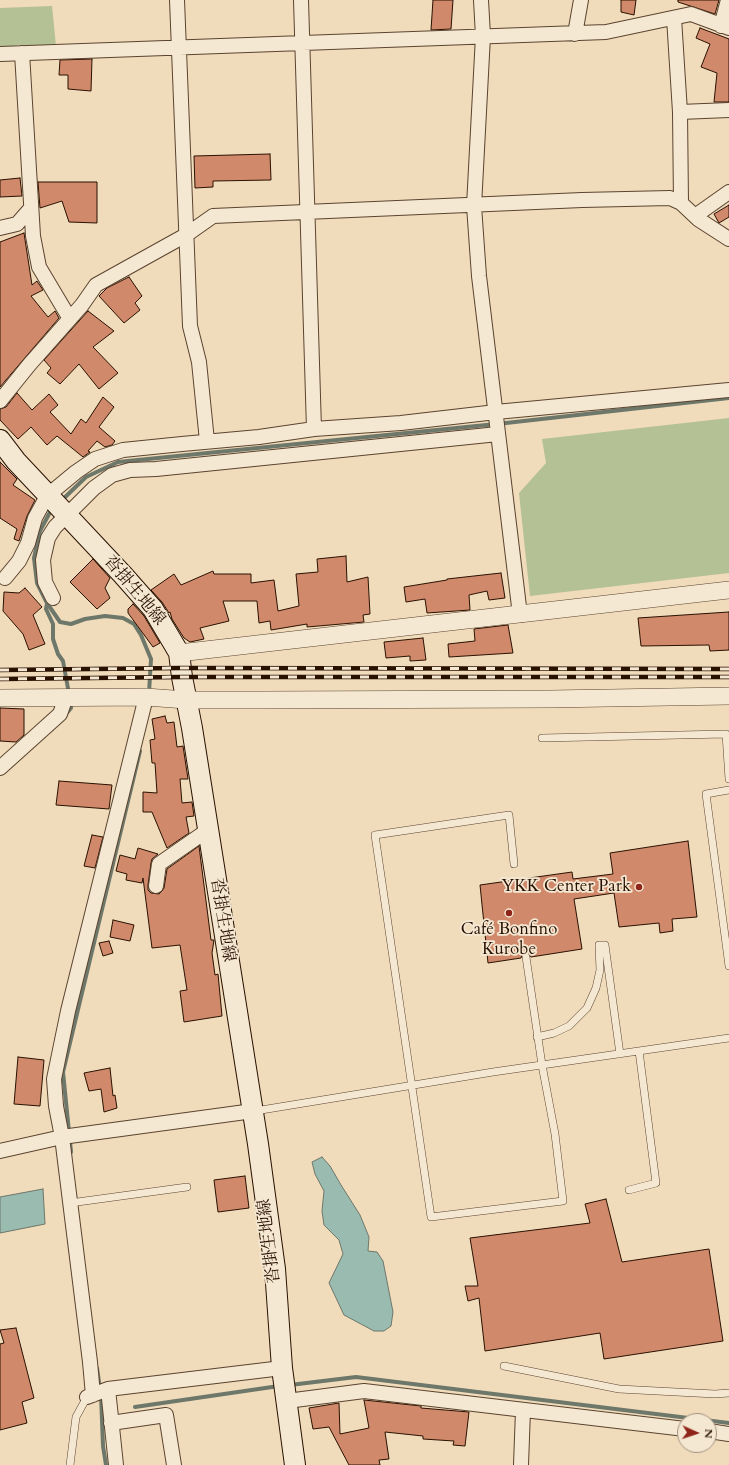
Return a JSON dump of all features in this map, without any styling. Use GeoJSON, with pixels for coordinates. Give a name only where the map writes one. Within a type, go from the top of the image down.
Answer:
{"type":"FeatureCollection","features":[{"type":"Feature","properties":{"kind":"main road","name":"沓掛生地線"},"geometry":{"type":"LineString","coordinates":[[0,440],[16,461],[153,609],[180,653],[182,677],[192,728],[253,1111],[275,1269],[282,1368],[295,1465]]}},
{"type":"Feature","properties":{"kind":"street"},"geometry":{"type":"LineString","coordinates":[[177,0],[190,326],[199,362],[207,442]]}},
{"type":"Feature","properties":{"kind":"street"},"geometry":{"type":"LineString","coordinates":[[301,0],[314,429]]}},
{"type":"Feature","properties":{"kind":"street"},"geometry":{"type":"LineString","coordinates":[[481,0],[483,36],[474,206],[480,276],[520,615]]}},
{"type":"Feature","properties":{"kind":"street"},"geometry":{"type":"LineString","coordinates":[[574,34],[581,0]]}},
{"type":"Feature","properties":{"kind":"street"},"geometry":{"type":"LineString","coordinates":[[0,54],[574,34],[606,32],[691,14],[725,27],[728,0]]}},
{"type":"Feature","properties":{"kind":"street"},"geometry":{"type":"LineString","coordinates":[[674,18],[680,112],[681,203]]}},
{"type":"Feature","properties":{"kind":"street"},"geometry":{"type":"LineString","coordinates":[[22,53],[33,236],[39,267],[70,319]]}},
{"type":"Feature","properties":{"kind":"street"},"geometry":{"type":"LineString","coordinates":[[680,112],[729,110]]}},
{"type":"Feature","properties":{"kind":"street"},"geometry":{"type":"LineString","coordinates":[[695,216],[729,192]]}},
{"type":"Feature","properties":{"kind":"street"},"geometry":{"type":"LineString","coordinates":[[0,401],[29,365],[70,319],[96,285],[186,235],[213,216],[474,206],[582,200],[670,198],[681,203],[695,216],[729,239]]}},
{"type":"Feature","properties":{"kind":"street"},"geometry":{"type":"LineString","coordinates":[[0,228],[17,224],[31,208]]}},
{"type":"Feature","properties":{"kind":"street"},"geometry":{"type":"LineString","coordinates":[[53,598],[45,582],[43,560],[48,538],[55,527],[58,507],[76,472],[95,459],[123,450],[259,437],[314,429],[401,423],[496,412],[729,390]]}},
{"type":"Feature","properties":{"kind":"street"},"geometry":{"type":"LineString","coordinates":[[5,578],[19,561],[28,543],[35,518],[94,488],[112,476],[130,470],[498,434]]}},
{"type":"Feature","properties":{"kind":"street"},"geometry":{"type":"LineString","coordinates":[[180,653],[729,590]]}},
{"type":"Feature","properties":{"kind":"street"},"geometry":{"type":"LineString","coordinates":[[0,698],[146,697],[186,700],[550,699],[729,696]]}},
{"type":"Feature","properties":{"kind":"street"},"geometry":{"type":"LineString","coordinates":[[0,768],[60,714],[66,697]]}},
{"type":"Feature","properties":{"kind":"street"},"geometry":{"type":"LineString","coordinates":[[146,697],[68,1011],[54,1079],[56,1106],[62,1137],[90,1362],[90,1396],[108,1389],[282,1368]]}},
{"type":"Feature","properties":{"kind":"street"},"geometry":{"type":"LineString","coordinates":[[156,886],[159,864],[208,830]]}},
{"type":"Feature","properties":{"kind":"street"},"geometry":{"type":"LineString","coordinates":[[0,1151],[62,1137],[253,1111]]}},
{"type":"Feature","properties":{"kind":"street"},"geometry":{"type":"LineString","coordinates":[[108,1389],[116,1465]]}},
{"type":"Feature","properties":{"kind":"street"},"geometry":{"type":"LineString","coordinates":[[287,1401],[364,1391],[677,1428]]}},
{"type":"Feature","properties":{"kind":"street"},"geometry":{"type":"LineString","coordinates":[[521,1465],[524,1410]]}},
{"type":"Feature","properties":{"kind":"street"},"geometry":{"type":"LineString","coordinates":[[111,1423],[166,1415],[174,1465]]}},
{"type":"Feature","properties":{"kind":"street"},"geometry":{"type":"LineString","coordinates":[[717,1432],[729,1434]]}},
{"type":"Feature","properties":{"kind":"lane"},"geometry":{"type":"LineString","coordinates":[[542,738],[726,734],[729,779]]}},
{"type":"Feature","properties":{"kind":"lane"},"geometry":{"type":"LineString","coordinates":[[729,790],[706,794],[729,966]]}},
{"type":"Feature","properties":{"kind":"lane"},"geometry":{"type":"LineString","coordinates":[[514,864],[509,815],[375,835],[432,1218],[563,1201],[555,1134],[537,1037],[526,957]]}},
{"type":"Feature","properties":{"kind":"lane"},"geometry":{"type":"LineString","coordinates":[[537,1037],[554,1034],[569,1026],[587,1008],[596,988],[600,970],[599,945],[605,945],[620,1054]]}},
{"type":"Feature","properties":{"kind":"lane"},"geometry":{"type":"LineString","coordinates":[[253,1111],[542,1065],[729,1038]]}},
{"type":"Feature","properties":{"kind":"lane"},"geometry":{"type":"LineString","coordinates":[[629,1190],[656,1183],[639,1051]]}},
{"type":"Feature","properties":{"kind":"lane"},"geometry":{"type":"LineString","coordinates":[[70,1203],[187,1187]]}},
{"type":"Feature","properties":{"kind":"lane"},"geometry":{"type":"LineString","coordinates":[[504,1366],[619,1389],[715,1394],[729,1393]]}},
{"type":"Feature","properties":{"kind":"lane"},"geometry":{"type":"LineString","coordinates":[[70,1465],[76,1417],[90,1396]]}},
{"type":"Feature","properties":{"kind":"green space"},"geometry":{"type":"Polygon","coordinates":[[[52,6],[56,46],[0,49],[0,8],[52,6]]]}},
{"type":"Feature","properties":{"kind":"green space"},"geometry":{"type":"Polygon","coordinates":[[[729,418],[729,573],[530,596],[519,493],[546,463],[542,439],[729,418]]]}},
{"type":"Feature","properties":{"kind":"water"},"geometry":{"type":"Polygon","coordinates":[[[322,1157],[330,1166],[360,1215],[369,1237],[368,1251],[377,1252],[383,1261],[393,1312],[391,1326],[384,1331],[374,1331],[344,1315],[329,1283],[343,1254],[339,1240],[324,1225],[322,1211],[324,1191],[315,1174],[312,1162],[322,1157]]]}},
{"type":"Feature","properties":{"kind":"water"},"geometry":{"type":"Polygon","coordinates":[[[43,1189],[45,1224],[0,1233],[0,1197],[43,1189]]]}},
{"type":"Feature","properties":{"kind":"building"},"geometry":{"type":"Polygon","coordinates":[[[433,0],[453,0],[451,29],[431,30],[433,0]]]}},
{"type":"Feature","properties":{"kind":"building"},"geometry":{"type":"Polygon","coordinates":[[[621,0],[636,0],[634,15],[621,12],[621,0]]]}},
{"type":"Feature","properties":{"kind":"building"},"geometry":{"type":"Polygon","coordinates":[[[678,0],[719,0],[715,14],[678,2],[678,0]]]}},
{"type":"Feature","properties":{"kind":"building"},"geometry":{"type":"Polygon","coordinates":[[[700,28],[729,39],[729,102],[714,102],[717,73],[701,67],[710,44],[696,38],[700,28]]]}},
{"type":"Feature","properties":{"kind":"building"},"geometry":{"type":"Polygon","coordinates":[[[92,59],[91,91],[68,89],[68,75],[59,75],[60,60],[92,59]]]}},
{"type":"Feature","properties":{"kind":"building"},"geometry":{"type":"Polygon","coordinates":[[[270,154],[271,180],[213,181],[213,187],[195,188],[194,156],[270,154]]]}},
{"type":"Feature","properties":{"kind":"building"},"geometry":{"type":"Polygon","coordinates":[[[20,178],[22,196],[0,197],[0,180],[20,178]]]}},
{"type":"Feature","properties":{"kind":"building"},"geometry":{"type":"Polygon","coordinates":[[[38,182],[97,182],[97,223],[69,222],[62,201],[40,208],[38,182]]]}},
{"type":"Feature","properties":{"kind":"building"},"geometry":{"type":"Polygon","coordinates":[[[729,205],[729,217],[719,223],[714,214],[729,205]]]}},
{"type":"Feature","properties":{"kind":"building"},"geometry":{"type":"Polygon","coordinates":[[[24,233],[32,285],[37,281],[43,290],[31,296],[48,317],[55,311],[59,318],[0,387],[0,242],[24,233]]]}},
{"type":"Feature","properties":{"kind":"building"},"geometry":{"type":"Polygon","coordinates":[[[129,277],[142,296],[135,303],[140,310],[124,323],[99,296],[107,288],[129,277]]]}},
{"type":"Feature","properties":{"kind":"building"},"geometry":{"type":"Polygon","coordinates":[[[88,311],[114,331],[93,347],[118,373],[99,389],[79,364],[60,384],[47,373],[51,368],[44,360],[88,311]]]}},
{"type":"Feature","properties":{"kind":"building"},"geometry":{"type":"Polygon","coordinates":[[[17,393],[32,410],[49,394],[58,405],[50,412],[71,434],[81,419],[86,423],[103,397],[114,407],[99,427],[115,441],[112,445],[105,447],[97,441],[88,451],[90,452],[83,457],[57,436],[47,445],[31,427],[18,439],[0,420],[0,409],[6,407],[17,393]]]}},
{"type":"Feature","properties":{"kind":"building"},"geometry":{"type":"Polygon","coordinates":[[[0,462],[17,479],[13,485],[35,500],[27,516],[19,541],[14,539],[17,529],[0,518],[0,462]]]}},
{"type":"Feature","properties":{"kind":"building"},"geometry":{"type":"Polygon","coordinates":[[[346,556],[347,582],[368,577],[370,614],[363,615],[364,622],[307,627],[307,624],[271,630],[270,621],[259,623],[257,601],[223,601],[229,621],[200,628],[204,639],[190,642],[184,638],[172,619],[170,612],[169,613],[162,602],[151,590],[174,574],[181,585],[213,571],[214,574],[251,574],[251,583],[274,580],[278,611],[299,606],[296,574],[318,572],[317,559],[346,556]]]}},
{"type":"Feature","properties":{"kind":"building"},"geometry":{"type":"Polygon","coordinates":[[[93,559],[110,578],[105,588],[110,598],[97,609],[70,582],[93,559]]]}},
{"type":"Feature","properties":{"kind":"building"},"geometry":{"type":"Polygon","coordinates":[[[501,573],[505,598],[489,600],[487,591],[469,595],[470,610],[427,613],[425,599],[406,602],[404,587],[447,579],[501,573]]]}},
{"type":"Feature","properties":{"kind":"building"},"geometry":{"type":"Polygon","coordinates":[[[25,588],[42,607],[33,615],[45,644],[29,650],[23,634],[3,611],[4,592],[19,593],[25,588]]]}},
{"type":"Feature","properties":{"kind":"building"},"geometry":{"type":"Polygon","coordinates":[[[133,604],[144,616],[160,643],[153,647],[128,613],[128,609],[133,604]]]}},
{"type":"Feature","properties":{"kind":"building"},"geometry":{"type":"Polygon","coordinates":[[[729,612],[729,650],[710,651],[709,645],[641,646],[638,618],[729,612]]]}},
{"type":"Feature","properties":{"kind":"building"},"geometry":{"type":"Polygon","coordinates":[[[508,625],[513,653],[449,657],[448,644],[475,641],[474,629],[508,625]]]}},
{"type":"Feature","properties":{"kind":"building"},"geometry":{"type":"Polygon","coordinates":[[[423,638],[426,660],[410,661],[410,656],[386,658],[384,642],[423,638]]]}},
{"type":"Feature","properties":{"kind":"building"},"geometry":{"type":"Polygon","coordinates":[[[0,708],[24,709],[24,735],[16,742],[0,741],[0,708]]]}},
{"type":"Feature","properties":{"kind":"building"},"geometry":{"type":"Polygon","coordinates":[[[165,716],[167,723],[174,722],[177,747],[183,746],[188,779],[180,779],[182,803],[192,802],[194,816],[186,817],[189,833],[167,848],[152,812],[143,812],[143,792],[157,793],[155,763],[152,763],[150,740],[155,739],[152,719],[165,716]]]}},
{"type":"Feature","properties":{"kind":"building"},"geometry":{"type":"Polygon","coordinates":[[[59,781],[112,785],[109,809],[56,805],[59,781]]]}},
{"type":"Feature","properties":{"kind":"building"},"geometry":{"type":"Polygon","coordinates":[[[92,835],[103,837],[95,868],[84,866],[92,835]]]}},
{"type":"Feature","properties":{"kind":"building"},"geometry":{"type":"Polygon","coordinates":[[[688,841],[697,917],[672,919],[673,931],[660,933],[659,923],[619,927],[614,893],[574,899],[582,949],[531,957],[525,952],[521,958],[488,963],[480,885],[572,872],[573,879],[613,874],[610,853],[688,841]]]}},
{"type":"Feature","properties":{"kind":"building"},"geometry":{"type":"Polygon","coordinates":[[[199,846],[211,940],[214,940],[212,953],[215,975],[218,974],[222,1016],[184,1022],[180,991],[187,990],[180,945],[152,948],[143,878],[142,883],[126,880],[127,874],[116,871],[120,855],[135,859],[138,848],[158,854],[152,859],[148,890],[151,893],[159,894],[164,888],[167,869],[199,846]]]}},
{"type":"Feature","properties":{"kind":"building"},"geometry":{"type":"Polygon","coordinates":[[[113,920],[134,925],[130,941],[110,937],[113,920]]]}},
{"type":"Feature","properties":{"kind":"building"},"geometry":{"type":"Polygon","coordinates":[[[109,941],[113,953],[103,956],[99,943],[109,941]]]}},
{"type":"Feature","properties":{"kind":"building"},"geometry":{"type":"Polygon","coordinates":[[[18,1057],[44,1060],[40,1106],[14,1104],[18,1057]]]}},
{"type":"Feature","properties":{"kind":"building"},"geometry":{"type":"Polygon","coordinates":[[[110,1068],[113,1096],[115,1095],[117,1108],[104,1112],[101,1089],[89,1091],[84,1073],[110,1068]]]}},
{"type":"Feature","properties":{"kind":"building"},"geometry":{"type":"Polygon","coordinates":[[[245,1176],[249,1208],[218,1212],[214,1180],[245,1176]]]}},
{"type":"Feature","properties":{"kind":"building"},"geometry":{"type":"Polygon","coordinates":[[[606,1199],[622,1262],[709,1249],[723,1341],[604,1359],[600,1333],[485,1351],[479,1298],[468,1301],[465,1286],[478,1286],[470,1238],[590,1223],[585,1204],[606,1199]]]}},
{"type":"Feature","properties":{"kind":"building"},"geometry":{"type":"Polygon","coordinates":[[[16,1328],[34,1398],[22,1402],[27,1423],[0,1430],[0,1344],[4,1343],[0,1330],[16,1328]]]}},
{"type":"Feature","properties":{"kind":"building"},"geometry":{"type":"Polygon","coordinates":[[[364,1400],[421,1406],[421,1408],[469,1412],[465,1446],[453,1445],[454,1441],[423,1439],[423,1436],[385,1432],[389,1459],[379,1460],[380,1465],[349,1465],[329,1427],[313,1429],[309,1408],[339,1403],[340,1434],[369,1428],[364,1400]]]}},
{"type":"Feature","properties":{"kind":"waterway"},"geometry":{"type":"LineString","coordinates":[[61,501],[86,477],[118,462],[506,423],[729,398]]}},
{"type":"Feature","properties":{"kind":"waterway"},"geometry":{"type":"LineString","coordinates":[[54,508],[40,531],[34,558],[37,583],[47,603],[60,622],[71,624],[85,619],[105,616],[123,618],[134,624],[141,635],[151,659],[149,693]]}},
{"type":"Feature","properties":{"kind":"waterway"},"geometry":{"type":"LineString","coordinates":[[47,604],[46,609],[53,624],[53,639],[58,654],[63,661],[69,694]]}},
{"type":"Feature","properties":{"kind":"waterway"},"geometry":{"type":"LineString","coordinates":[[66,714],[71,708],[70,701]]}},
{"type":"Feature","properties":{"kind":"waterway"},"geometry":{"type":"LineString","coordinates":[[71,1152],[63,1072],[140,751]]}},
{"type":"Feature","properties":{"kind":"waterway"},"geometry":{"type":"LineString","coordinates":[[97,1368],[100,1389]]}},
{"type":"Feature","properties":{"kind":"waterway"},"geometry":{"type":"LineString","coordinates":[[290,1385],[356,1377],[729,1423]]}},
{"type":"Feature","properties":{"kind":"waterway"},"geometry":{"type":"LineString","coordinates":[[135,1407],[279,1386]]}},
{"type":"Feature","properties":{"kind":"waterway"},"geometry":{"type":"LineString","coordinates":[[101,1395],[103,1446],[106,1465]]}},
{"type":"Feature","properties":{"kind":"railway"},"geometry":{"type":"LineString","coordinates":[[0,670],[181,668],[729,669]]}},
{"type":"Feature","properties":{"kind":"railway"},"geometry":{"type":"LineString","coordinates":[[0,679],[182,677],[729,677]]}},
{"type":"Feature","properties":{"kind":"place","name":"YKK Center Park"},"geometry":{"type":"Point","coordinates":[639,887]}},
{"type":"Feature","properties":{"kind":"place","name":"Café Bonfino Kurobe"},"geometry":{"type":"Point","coordinates":[509,913]}}]}
